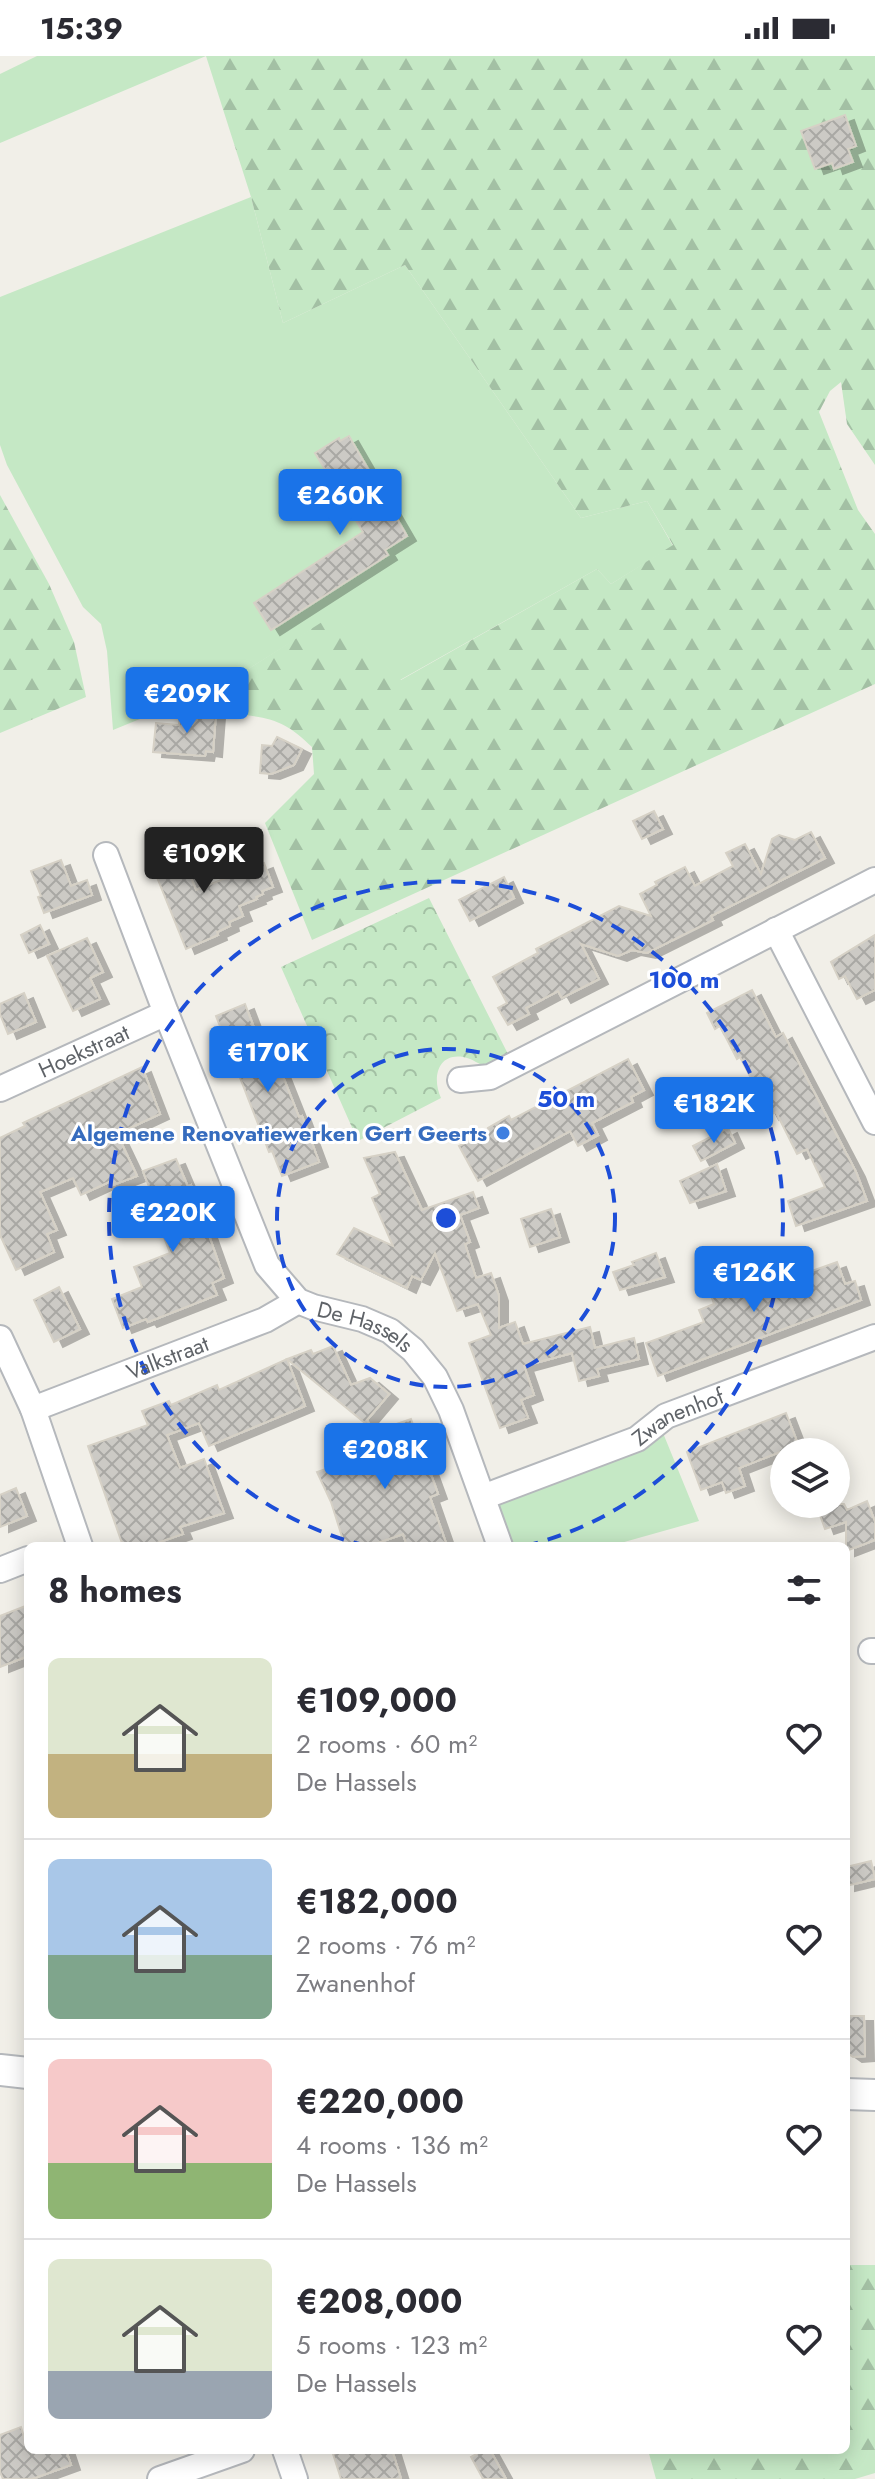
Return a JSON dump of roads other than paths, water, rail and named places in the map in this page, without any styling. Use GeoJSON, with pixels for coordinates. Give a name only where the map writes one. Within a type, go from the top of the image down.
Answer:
{"type":"FeatureCollection","features":[{"type":"Feature","properties":{"kind":"street","name":"De Hassels"},"geometry":{"type":"LineString","coordinates":[[106,855],[267,1265],[298,1301],[362,1319],[390,1331],[413,1350],[440,1388],[499,1542]]}},
{"type":"Feature","properties":{"kind":"street"},"geometry":{"type":"LineString","coordinates":[[460,1080],[490,1077],[875,880]]}},
{"type":"Feature","properties":{"kind":"street"},"geometry":{"type":"LineString","coordinates":[[776,930],[875,1122]]}},
{"type":"Feature","properties":{"kind":"street","name":"Hoekstraat"},"geometry":{"type":"LineString","coordinates":[[0,1089],[166,1013]]}},
{"type":"Feature","properties":{"kind":"street","name":"Valkstraat"},"geometry":{"type":"LineString","coordinates":[[33,1409],[265,1320],[298,1301]]}},
{"type":"Feature","properties":{"kind":"street","name":"Zwanenhof"},"geometry":{"type":"LineString","coordinates":[[483,1497],[637,1439],[666,1416],[875,1337]]}},
{"type":"Feature","properties":{"kind":"street"},"geometry":{"type":"LineString","coordinates":[[0,1338],[33,1409],[72,1542]]}},
{"type":"Feature","properties":{"kind":"street"},"geometry":{"type":"LineString","coordinates":[[0,1570],[24,1561]]}},
{"type":"Feature","properties":{"kind":"street"},"geometry":{"type":"LineString","coordinates":[[0,2070],[24,2073]]}},
{"type":"Feature","properties":{"kind":"street"},"geometry":{"type":"LineString","coordinates":[[850,2094],[875,2095]]}},
{"type":"Feature","properties":{"kind":"street"},"geometry":{"type":"LineString","coordinates":[[160,2479],[231,2454]]}},
{"type":"Feature","properties":{"kind":"street"},"geometry":{"type":"LineString","coordinates":[[286,2454],[295,2479]]}},
{"type":"Feature","properties":{"kind":"place","name":"Algemene Renovatiewerken Gert Geerts"},"geometry":{"type":"Point","coordinates":[503,1133]}}]}
